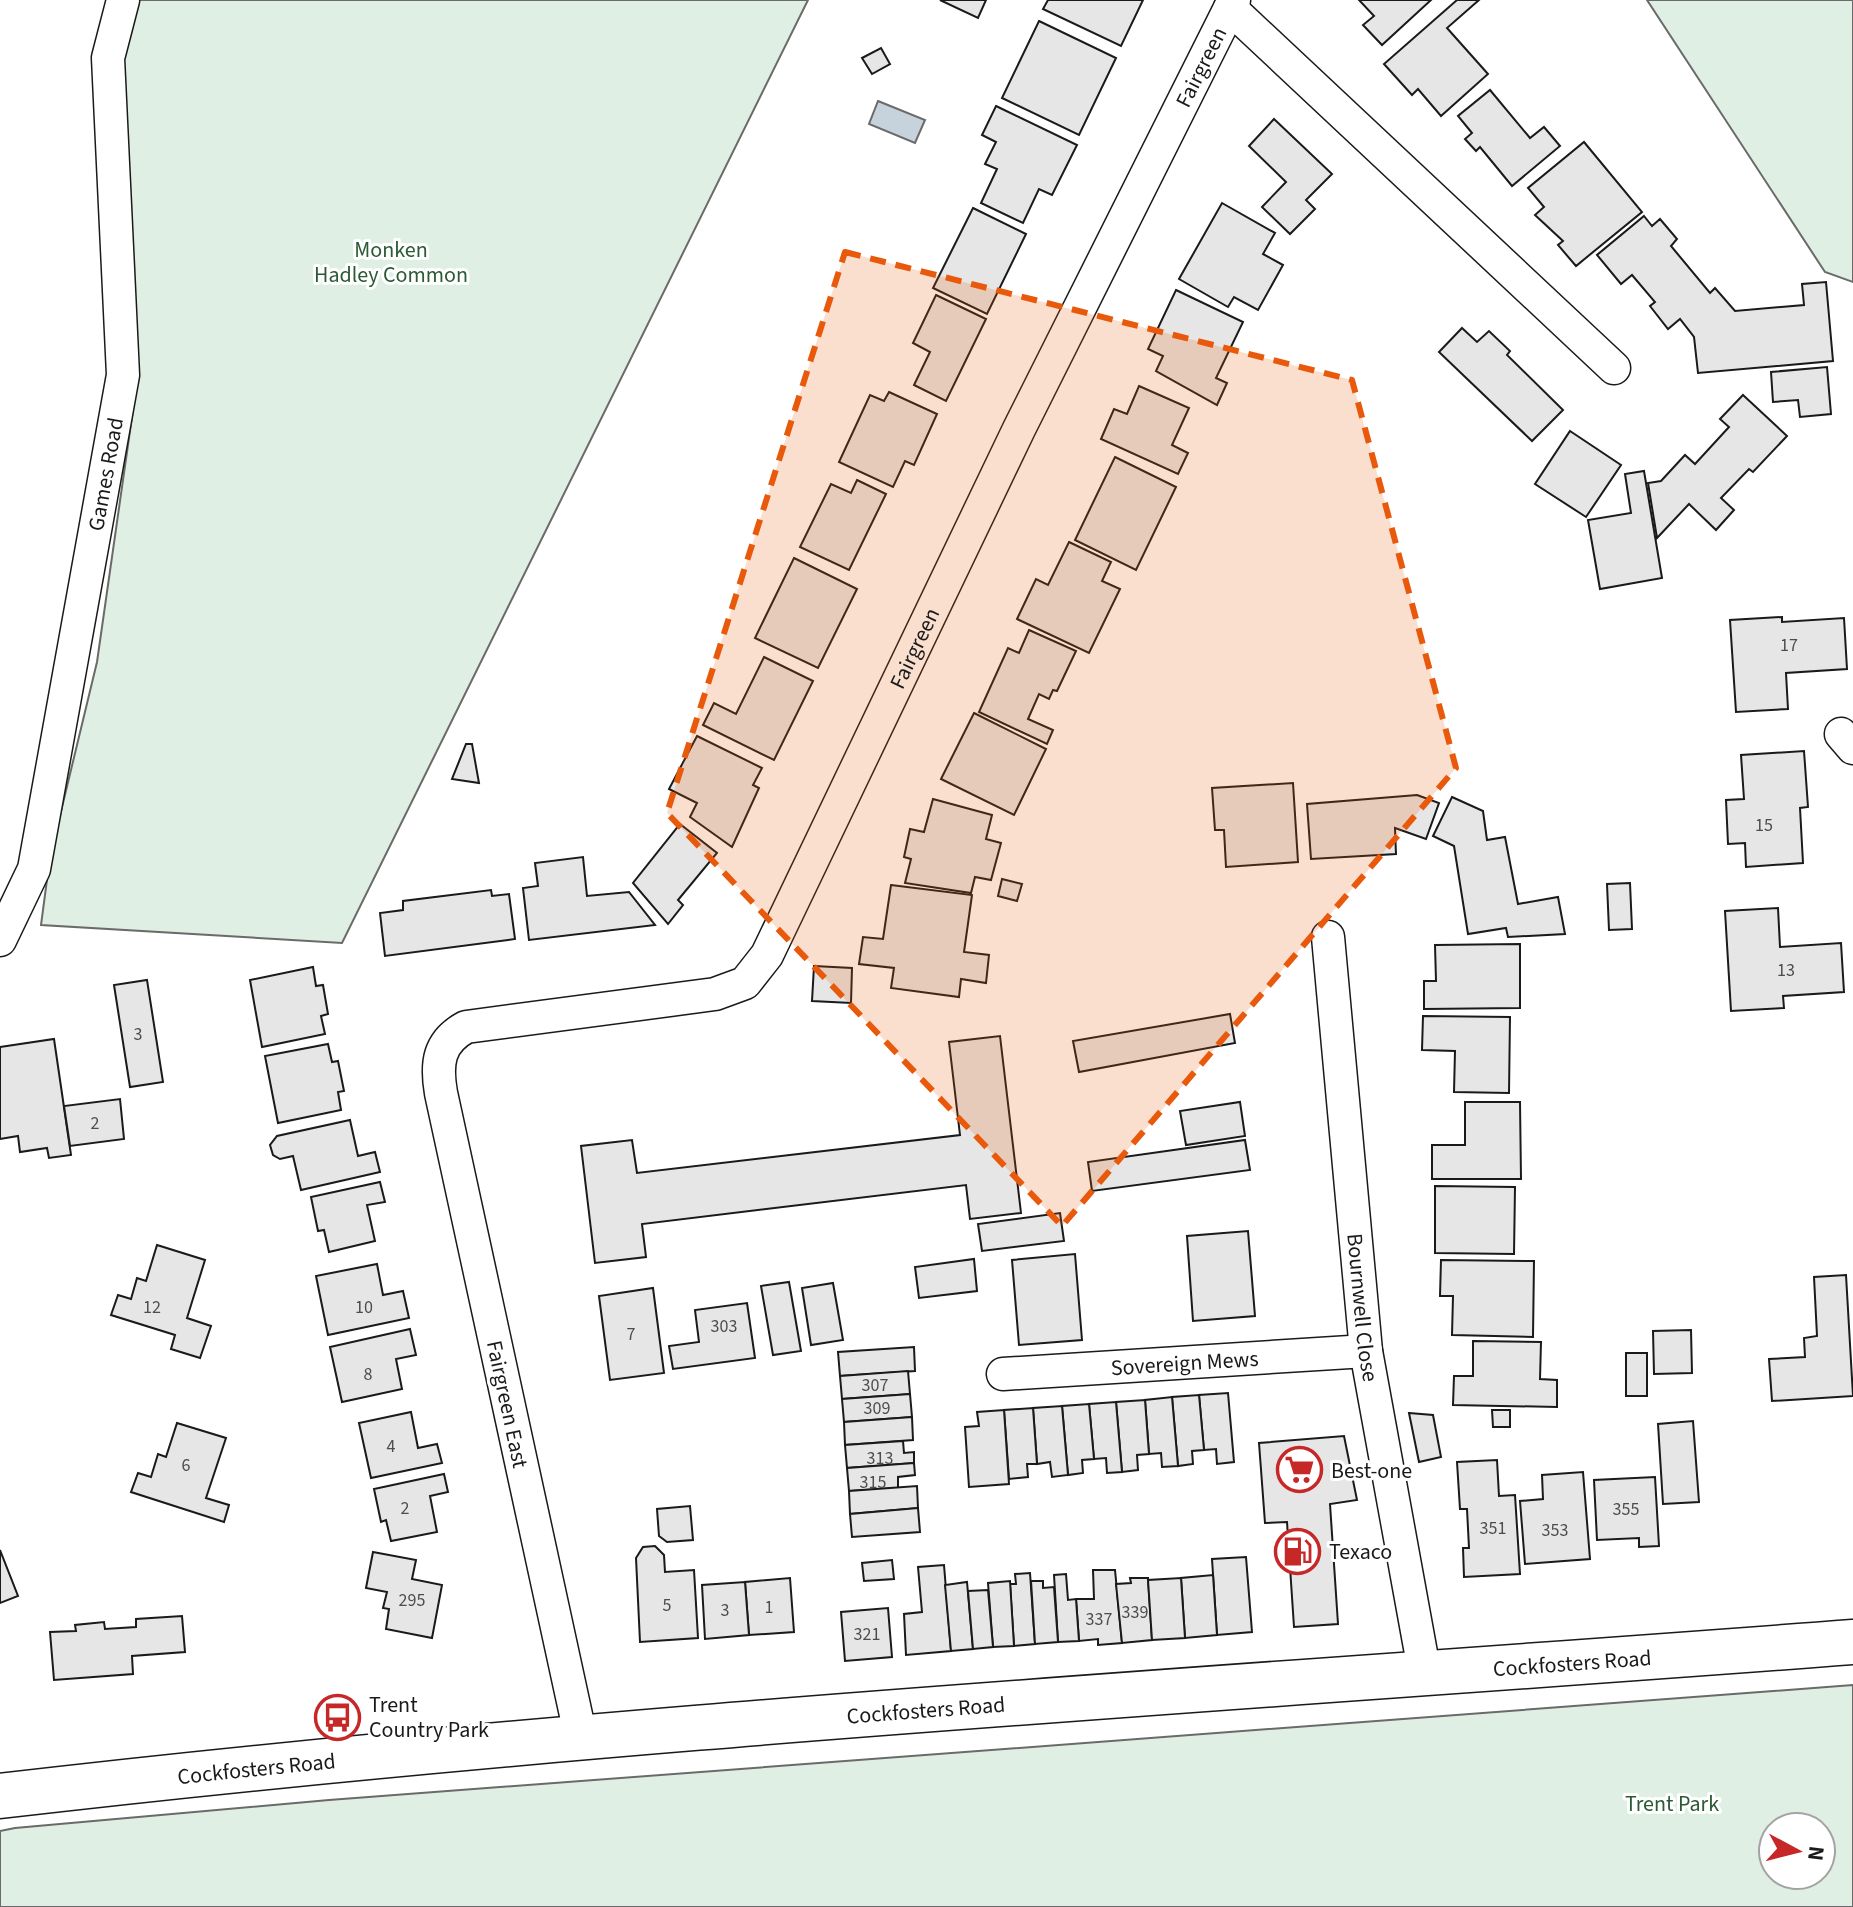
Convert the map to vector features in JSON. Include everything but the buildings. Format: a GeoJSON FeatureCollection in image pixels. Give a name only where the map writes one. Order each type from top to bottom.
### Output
{"type":"FeatureCollection","features":[{"type":"Feature","properties":{"kind":"main road","name":"Cockfosters Road"},"geometry":{"type":"LineString","coordinates":[[0,1796],[268,1765],[581,1738],[1853,1642]]}},
{"type":"Feature","properties":{"kind":"street","name":"Games Road"},"geometry":{"type":"LineString","coordinates":[[0,940],[34,869],[123,375],[108,58],[123,0]]}},
{"type":"Feature","properties":{"kind":"street","name":"Fairgreen"},"geometry":{"type":"LineString","coordinates":[[437,1070],[442,1048],[451,1035],[466,1027],[715,994],[745,983],[767,955],[1019,429],[1232,4],[1614,368]]}},
{"type":"Feature","properties":{"kind":"street","name":"Bournwell Close"},"geometry":{"type":"LineString","coordinates":[[1328,937],[1366,1351],[1425,1675]]}},
{"type":"Feature","properties":{"kind":"street","name":"Fairgreen East"},"geometry":{"type":"LineString","coordinates":[[437,1070],[581,1738]]}},
{"type":"Feature","properties":{"kind":"street","name":"Sovereign Mews"},"geometry":{"type":"LineString","coordinates":[[1003,1374],[1366,1351]]}},
{"type":"Feature","properties":{"kind":"highlighted area"},"geometry":{"type":"Polygon","coordinates":[[[845,252],[1352,380],[1456,768],[1062,1226],[667,813],[845,252]]]}},
{"type":"Feature","properties":{"kind":"green space","name":"Monken Hadley Common"},"geometry":{"type":"Polygon","coordinates":[[[136,0],[808,0],[342,943],[41,925],[50,857],[97,662],[138,375],[123,48],[136,0]]]}},
{"type":"Feature","properties":{"kind":"green space"},"geometry":{"type":"Polygon","coordinates":[[[1647,0],[1853,0],[1853,282],[1825,272],[1647,0]]]}},
{"type":"Feature","properties":{"kind":"green space","name":"Trent Park"},"geometry":{"type":"Polygon","coordinates":[[[1853,1685],[1853,1907],[0,1907],[0,1831],[329,1800],[1853,1685]]]}},
{"type":"Feature","properties":{"kind":"shaded area"},"geometry":{"type":"Polygon","coordinates":[[[878,101],[925,120],[915,143],[869,124],[878,101]]]}},
{"type":"Feature","properties":{"kind":"place","name":"Best-one"},"geometry":{"type":"Point","coordinates":[1300,1470]}},
{"type":"Feature","properties":{"kind":"place","name":"Texaco"},"geometry":{"type":"Point","coordinates":[1298,1551]}},
{"type":"Feature","properties":{"kind":"place","name":"Trent Country Park"},"geometry":{"type":"Point","coordinates":[338,1717]}}]}
